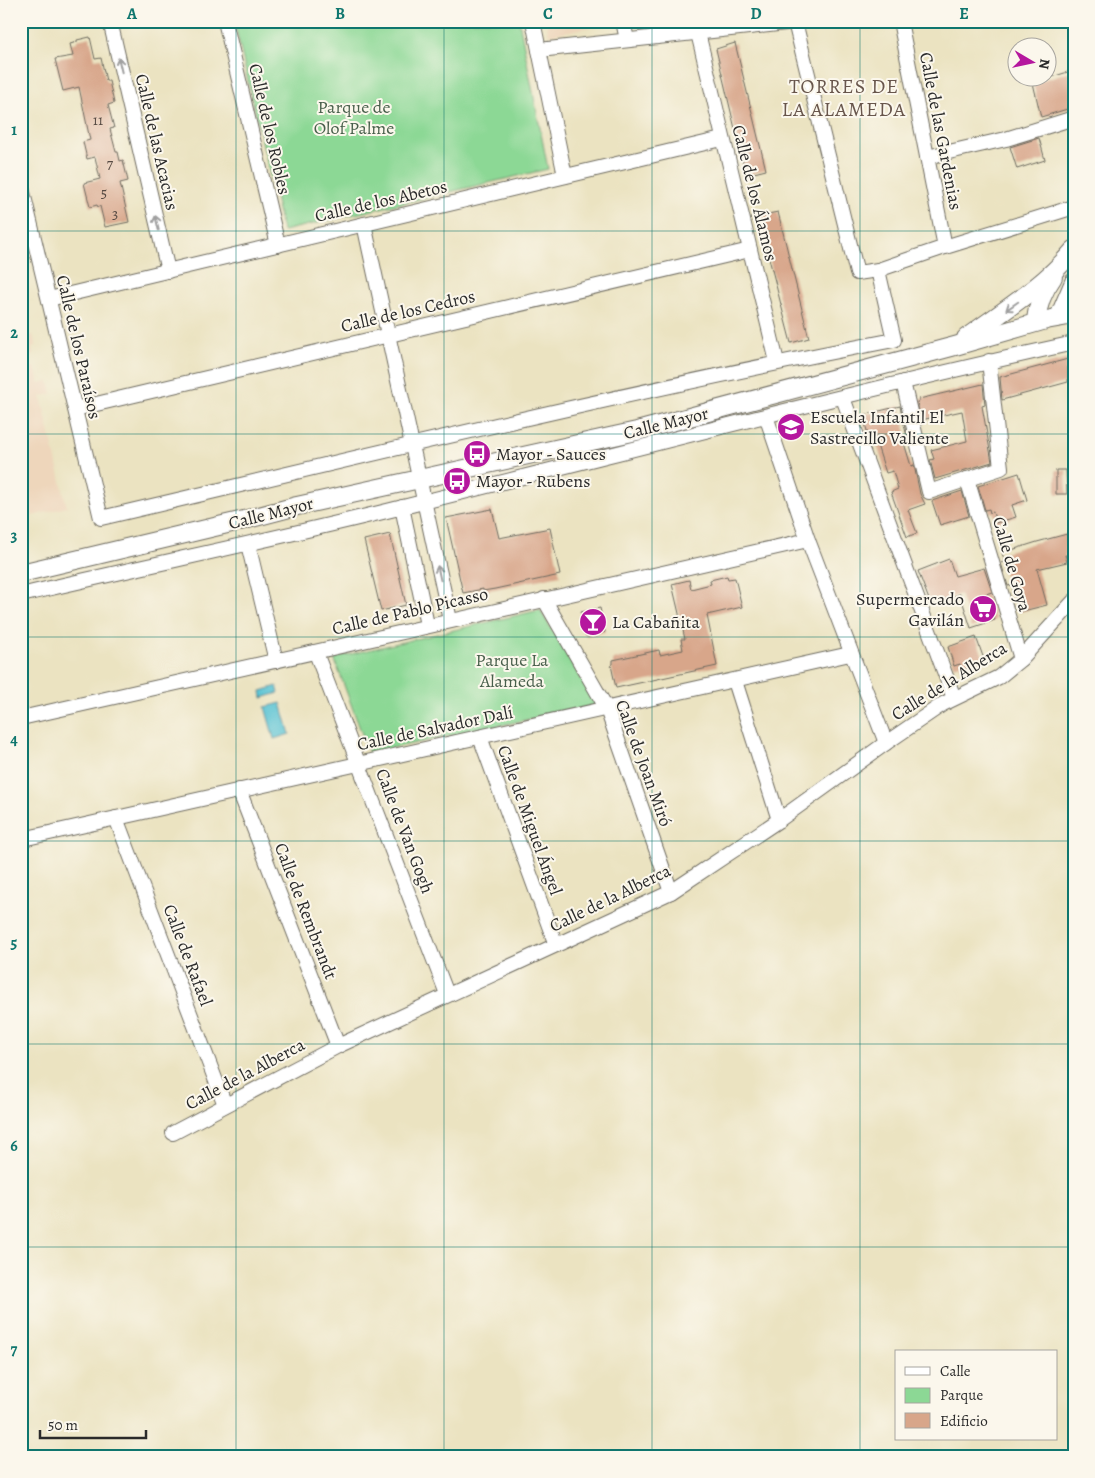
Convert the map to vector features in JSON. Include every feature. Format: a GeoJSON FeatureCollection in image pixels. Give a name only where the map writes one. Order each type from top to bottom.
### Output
{"type":"FeatureCollection","features":[{"type":"Feature","properties":{"kind":"street","name":"Calle de las Acacias"},"geometry":{"type":"LineString","coordinates":[[110,21],[168,271]]}},
{"type":"Feature","properties":{"kind":"street","name":"Calle de los Robles"},"geometry":{"type":"LineString","coordinates":[[225,21],[278,245]]}},
{"type":"Feature","properties":{"kind":"street"},"geometry":{"type":"LineString","coordinates":[[533,21],[565,176]]}},
{"type":"Feature","properties":{"kind":"street"},"geometry":{"type":"LineString","coordinates":[[623,21],[627,40]]}},
{"type":"Feature","properties":{"kind":"street","name":"Calle de las Gardenias"},"geometry":{"type":"LineString","coordinates":[[900,21],[945,247]]}},
{"type":"Feature","properties":{"kind":"street"},"geometry":{"type":"LineString","coordinates":[[539,50],[698,33],[740,25],[800,22],[857,274],[878,270],[1074,207]]}},
{"type":"Feature","properties":{"kind":"street","name":"Calle de los Álamos"},"geometry":{"type":"LineString","coordinates":[[698,33],[777,362]]}},
{"type":"Feature","properties":{"kind":"street"},"geometry":{"type":"LineString","coordinates":[[927,157],[1006,139],[1074,118]]}},
{"type":"Feature","properties":{"kind":"street","name":"Calle de los Abetos"},"geometry":{"type":"LineString","coordinates":[[49,299],[722,139]]}},
{"type":"Feature","properties":{"kind":"street","name":"Calle de los Paraísos"},"geometry":{"type":"LineString","coordinates":[[21,184],[101,518]]}},
{"type":"Feature","properties":{"kind":"street"},"geometry":{"type":"LineString","coordinates":[[364,224],[450,620]]}},
{"type":"Feature","properties":{"kind":"street","name":"Calle de los Cedros"},"geometry":{"type":"LineString","coordinates":[[75,409],[750,250]]}},
{"type":"Feature","properties":{"kind":"street"},"geometry":{"type":"LineString","coordinates":[[1036,322],[1037,309],[1047,285],[1074,250]]}},
{"type":"Feature","properties":{"kind":"street"},"geometry":{"type":"LineString","coordinates":[[955,346],[1019,301],[1062,265]]}},
{"type":"Feature","properties":{"kind":"street","name":"Calle Mayor"},"geometry":{"type":"LineString","coordinates":[[101,518],[777,362],[894,340],[878,270]]}},
{"type":"Feature","properties":{"kind":"street"},"geometry":{"type":"LineString","coordinates":[[1066,316],[1074,282]]}},
{"type":"Feature","properties":{"kind":"street","name":"Calle Mayor"},"geometry":{"type":"LineString","coordinates":[[21,573],[419,478],[637,431],[955,346],[1036,322],[1066,316]]}},
{"type":"Feature","properties":{"kind":"street","name":"Calle Mayor"},"geometry":{"type":"LineString","coordinates":[[21,595],[402,508],[903,382],[1074,343]]}},
{"type":"Feature","properties":{"kind":"street"},"geometry":{"type":"LineString","coordinates":[[903,382],[929,492],[1001,468],[989,361]]}},
{"type":"Feature","properties":{"kind":"street"},"geometry":{"type":"LineString","coordinates":[[843,398],[954,698]]}},
{"type":"Feature","properties":{"kind":"street"},"geometry":{"type":"LineString","coordinates":[[766,416],[808,540],[850,654],[886,743]]}},
{"type":"Feature","properties":{"kind":"street","name":"Calle de Goya"},"geometry":{"type":"LineString","coordinates":[[967,479],[1021,659]]}},
{"type":"Feature","properties":{"kind":"street"},"geometry":{"type":"LineString","coordinates":[[402,508],[427,625]]}},
{"type":"Feature","properties":{"kind":"street","name":"Calle de Pablo Picasso"},"geometry":{"type":"LineString","coordinates":[[21,718],[316,653],[427,625],[808,540]]}},
{"type":"Feature","properties":{"kind":"street"},"geometry":{"type":"LineString","coordinates":[[248,544],[276,661]]}},
{"type":"Feature","properties":{"kind":"street","name":"Calle de Joan Miró"},"geometry":{"type":"LineString","coordinates":[[544,599],[607,709],[670,892]]}},
{"type":"Feature","properties":{"kind":"street","name":"Calle de la Alberca"},"geometry":{"type":"LineString","coordinates":[[173,1133],[338,1046],[670,892],[780,820],[886,743],[954,698],[999,677],[1021,659],[1074,601]]}},
{"type":"Feature","properties":{"kind":"street","name":"Calle de Van Gogh"},"geometry":{"type":"LineString","coordinates":[[316,653],[448,994]]}},
{"type":"Feature","properties":{"kind":"street","name":"Calle de Salvador Dalí"},"geometry":{"type":"LineString","coordinates":[[27,838],[850,654]]}},
{"type":"Feature","properties":{"kind":"street"},"geometry":{"type":"LineString","coordinates":[[735,681],[780,820]]}},
{"type":"Feature","properties":{"kind":"street","name":"Calle de Miguel Ángel"},"geometry":{"type":"LineString","coordinates":[[480,737],[556,945]]}},
{"type":"Feature","properties":{"kind":"street","name":"Calle de Rembrandt"},"geometry":{"type":"LineString","coordinates":[[239,790],[338,1046]]}},
{"type":"Feature","properties":{"kind":"street","name":"Calle de Rafael"},"geometry":{"type":"LineString","coordinates":[[116,818],[225,1106]]}},
{"type":"Feature","properties":{"kind":"shaded area"},"geometry":{"type":"Polygon","coordinates":[[[546,21],[605,21],[606,24],[549,35],[546,21]]]}},
{"type":"Feature","properties":{"kind":"shaded area"},"geometry":{"type":"Polygon","coordinates":[[[26,327],[28,336],[33,335],[36,346],[32,347],[33,355],[21,358],[21,328],[26,327]]]}},
{"type":"Feature","properties":{"kind":"shaded area"},"geometry":{"type":"Polygon","coordinates":[[[35,367],[39,383],[49,381],[52,394],[41,396],[67,507],[32,516],[28,500],[21,501],[21,494],[26,492],[21,469],[21,370],[35,367]]]}},
{"type":"Feature","properties":{"kind":"green space","name":"Parque de Olof Palme"},"geometry":{"type":"Polygon","coordinates":[[[234,21],[519,21],[548,169],[283,231],[234,21]]]}},
{"type":"Feature","properties":{"kind":"green space","name":"Parque La Alameda"},"geometry":{"type":"Polygon","coordinates":[[[540,610],[597,705],[369,753],[334,658],[540,610]]]}},
{"type":"Feature","properties":{"kind":"water"},"geometry":{"type":"Polygon","coordinates":[[[277,686],[279,693],[262,698],[261,691],[277,686]]]}},
{"type":"Feature","properties":{"kind":"water"},"geometry":{"type":"Polygon","coordinates":[[[281,703],[290,734],[274,739],[265,707],[281,703]]]}},
{"type":"Feature","properties":{"kind":"building"},"geometry":{"type":"Polygon","coordinates":[[[90,37],[95,59],[101,58],[106,81],[109,81],[114,103],[108,105],[114,128],[110,129],[116,152],[118,152],[120,161],[123,160],[128,181],[120,183],[129,222],[105,227],[100,206],[90,207],[84,183],[100,179],[95,157],[87,159],[83,142],[90,140],[79,87],[63,91],[55,59],[73,56],[70,44],[90,37]]]}},
{"type":"Feature","properties":{"kind":"building"},"geometry":{"type":"Polygon","coordinates":[[[735,43],[766,170],[746,175],[716,49],[735,43]]]}},
{"type":"Feature","properties":{"kind":"building"},"geometry":{"type":"Polygon","coordinates":[[[1074,70],[1074,107],[1041,117],[1034,88],[1058,88],[1058,75],[1074,70]]]}},
{"type":"Feature","properties":{"kind":"building"},"geometry":{"type":"Polygon","coordinates":[[[1039,138],[1045,160],[1017,169],[1010,147],[1039,138]]]}},
{"type":"Feature","properties":{"kind":"building"},"geometry":{"type":"Polygon","coordinates":[[[778,212],[809,338],[791,343],[758,216],[778,212]]]}},
{"type":"Feature","properties":{"kind":"building"},"geometry":{"type":"Polygon","coordinates":[[[1068,359],[1068,382],[1002,400],[1000,377],[1068,359]]]}},
{"type":"Feature","properties":{"kind":"building"},"geometry":{"type":"Polygon","coordinates":[[[983,384],[985,405],[982,406],[992,462],[935,479],[930,460],[934,459],[931,450],[967,441],[962,411],[921,420],[917,402],[919,399],[983,384]]]}},
{"type":"Feature","properties":{"kind":"building"},"geometry":{"type":"Polygon","coordinates":[[[900,406],[908,442],[904,443],[911,466],[914,465],[920,494],[925,504],[908,510],[917,533],[907,537],[891,492],[898,489],[893,471],[886,473],[873,433],[868,435],[863,415],[900,406]]]}},
{"type":"Feature","properties":{"kind":"building"},"geometry":{"type":"Polygon","coordinates":[[[1056,470],[1066,470],[1067,494],[1056,494],[1056,470]]]}},
{"type":"Feature","properties":{"kind":"building"},"geometry":{"type":"Polygon","coordinates":[[[1019,473],[1027,500],[1012,505],[1016,517],[996,523],[993,512],[990,513],[989,509],[985,510],[978,486],[1019,473]]]}},
{"type":"Feature","properties":{"kind":"building"},"geometry":{"type":"Polygon","coordinates":[[[962,491],[969,516],[940,525],[932,501],[962,491]]]}},
{"type":"Feature","properties":{"kind":"building"},"geometry":{"type":"Polygon","coordinates":[[[492,509],[499,538],[550,528],[560,575],[495,589],[463,593],[446,518],[492,509]]]}},
{"type":"Feature","properties":{"kind":"building"},"geometry":{"type":"Polygon","coordinates":[[[390,534],[406,605],[381,611],[364,540],[390,534]]]}},
{"type":"Feature","properties":{"kind":"building"},"geometry":{"type":"Polygon","coordinates":[[[1067,534],[1068,555],[1065,555],[1067,562],[1037,569],[1047,605],[1019,612],[1012,585],[1008,586],[1001,563],[1005,562],[1002,553],[1067,534]]]}},
{"type":"Feature","properties":{"kind":"building"},"geometry":{"type":"Polygon","coordinates":[[[949,559],[955,576],[984,568],[992,592],[986,594],[995,620],[971,628],[960,594],[931,605],[918,571],[949,559]]]}},
{"type":"Feature","properties":{"kind":"building"},"geometry":{"type":"Polygon","coordinates":[[[727,576],[728,579],[735,578],[742,607],[707,615],[717,666],[616,688],[611,665],[613,660],[659,650],[660,655],[683,650],[681,639],[685,639],[672,584],[689,580],[691,589],[711,584],[710,580],[727,576]]]}},
{"type":"Feature","properties":{"kind":"building","name":"La Cabañita"},"geometry":{"type":"Polygon","coordinates":[[[600,608],[605,632],[586,636],[581,612],[600,608]]]}},
{"type":"Feature","properties":{"kind":"building"},"geometry":{"type":"Polygon","coordinates":[[[976,637],[985,662],[962,670],[960,664],[954,666],[948,647],[976,637]]]}},
{"type":"Feature","properties":{"kind":"place","name":"Escuela Infantil El Sastrecillo Valiente"},"geometry":{"type":"Point","coordinates":[791,427]}},
{"type":"Feature","properties":{"kind":"place","name":"Mayor - Sauces"},"geometry":{"type":"Point","coordinates":[477,454]}},
{"type":"Feature","properties":{"kind":"place","name":"Mayor - Rubens"},"geometry":{"type":"Point","coordinates":[457,481]}},
{"type":"Feature","properties":{"kind":"place","name":"Supermercado Gavilán"},"geometry":{"type":"Point","coordinates":[983,609]}},
{"type":"Feature","properties":{"kind":"place","name":"La Cabañita"},"geometry":{"type":"Point","coordinates":[593,622]}},
{"type":"Feature","properties":{"kind":"district","name":"TORRES DE LA ALAMEDA"},"geometry":{"type":"Point","coordinates":[844,98]}}]}
